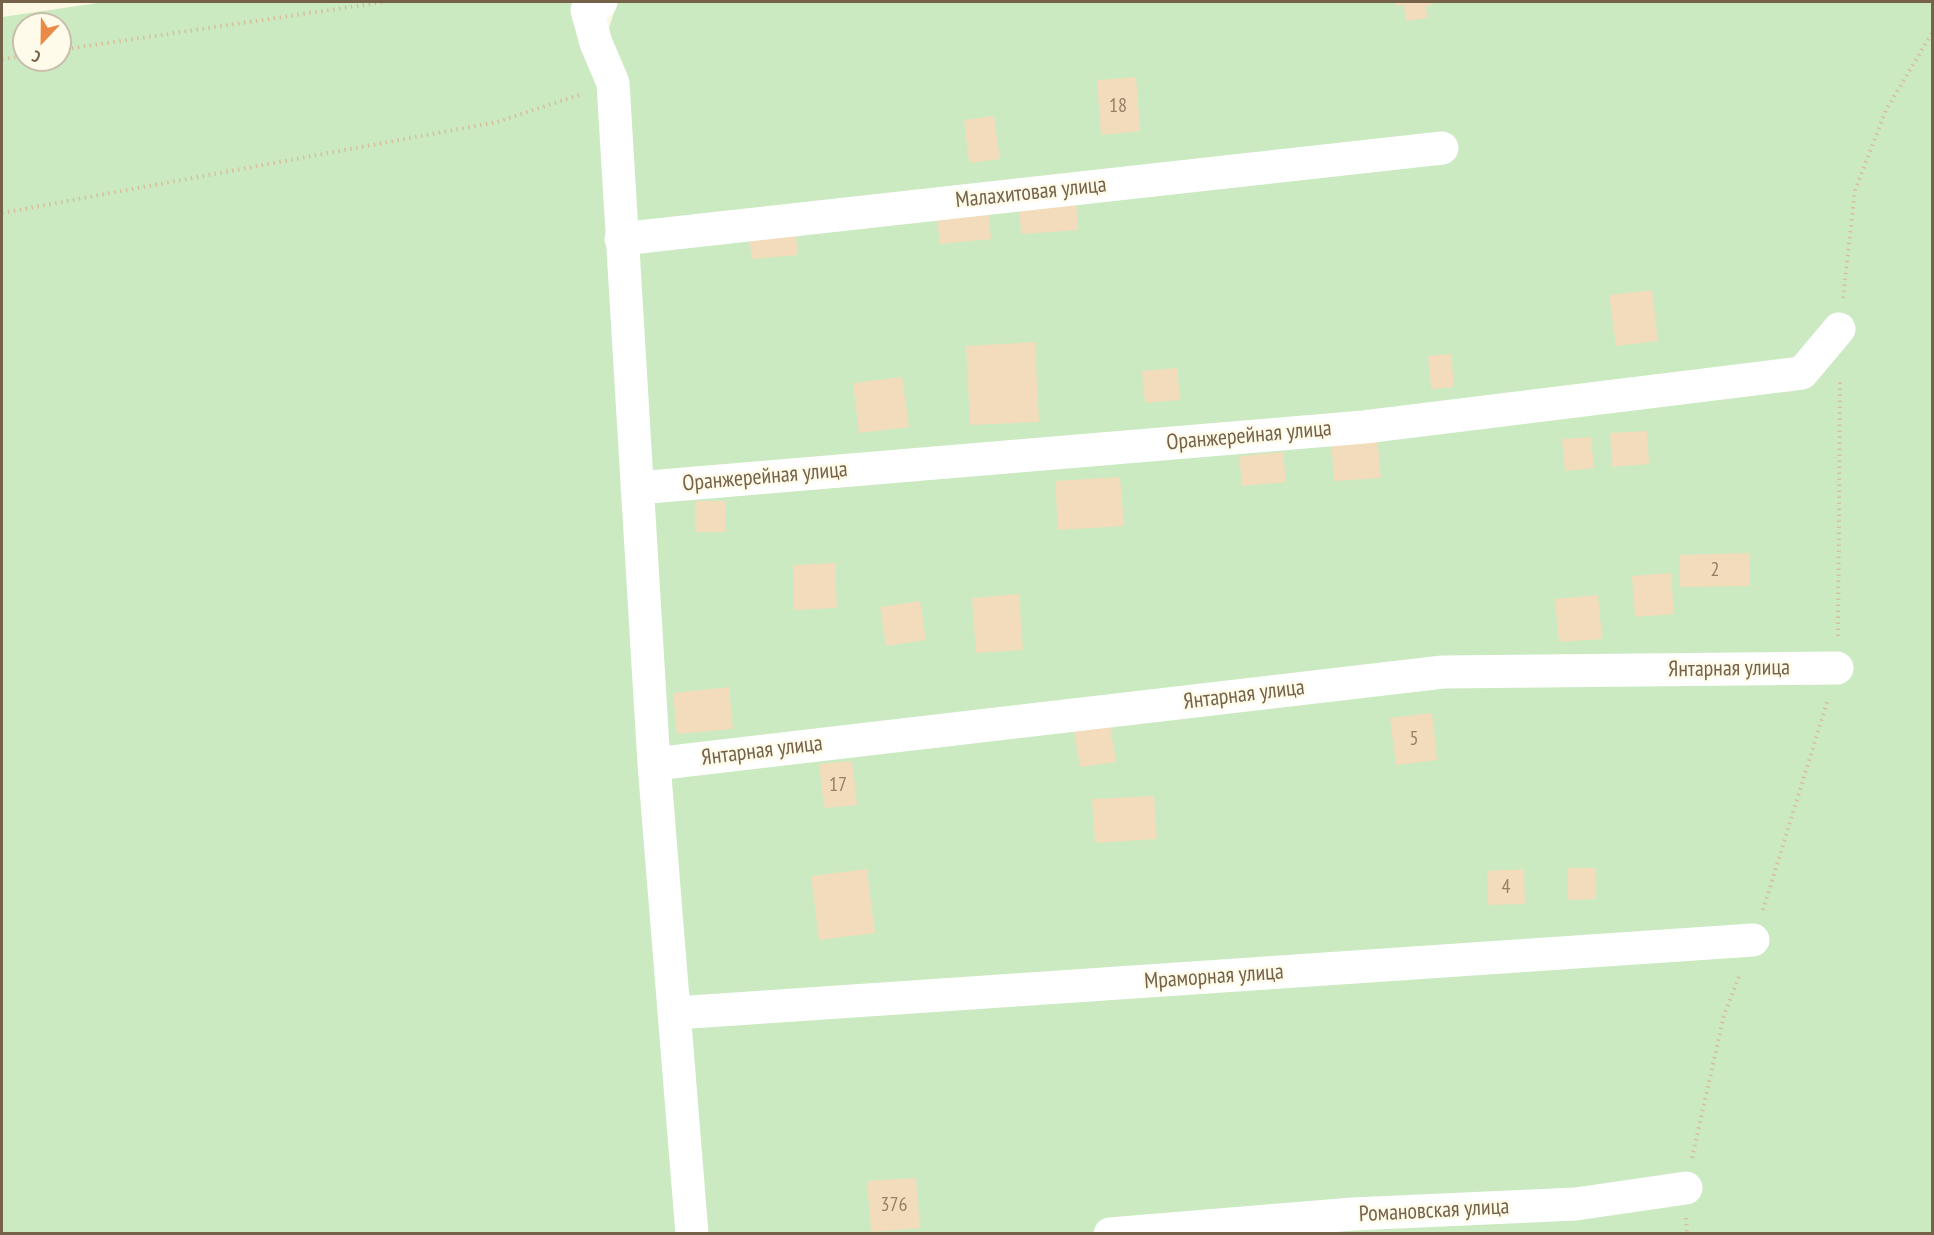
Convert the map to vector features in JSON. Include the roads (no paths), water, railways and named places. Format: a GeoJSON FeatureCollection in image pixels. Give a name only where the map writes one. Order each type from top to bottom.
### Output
{"type":"FeatureCollection","features":[{"type":"Feature","properties":{"kind":"street"},"geometry":{"type":"LineString","coordinates":[[594,6],[596,43],[613,83],[654,764],[676,1013],[692,1233]]}},
{"type":"Feature","properties":{"kind":"street","name":"Малахитовая улица"},"geometry":{"type":"LineString","coordinates":[[621,239],[1442,148]]}},
{"type":"Feature","properties":{"kind":"street","name":"Оранжерейная улица"},"geometry":{"type":"LineString","coordinates":[[636,488],[1364,427],[1802,373],[1839,328]]}},
{"type":"Feature","properties":{"kind":"street","name":"Янтарная улица"},"geometry":{"type":"LineString","coordinates":[[654,764],[1443,672],[1837,668]]}},
{"type":"Feature","properties":{"kind":"street","name":"Мраморная улица"},"geometry":{"type":"LineString","coordinates":[[676,1013],[1753,940]]}},
{"type":"Feature","properties":{"kind":"street","name":"Романовская улица"},"geometry":{"type":"LineString","coordinates":[[1110,1233],[1353,1214],[1576,1204],[1686,1188]]}}]}
